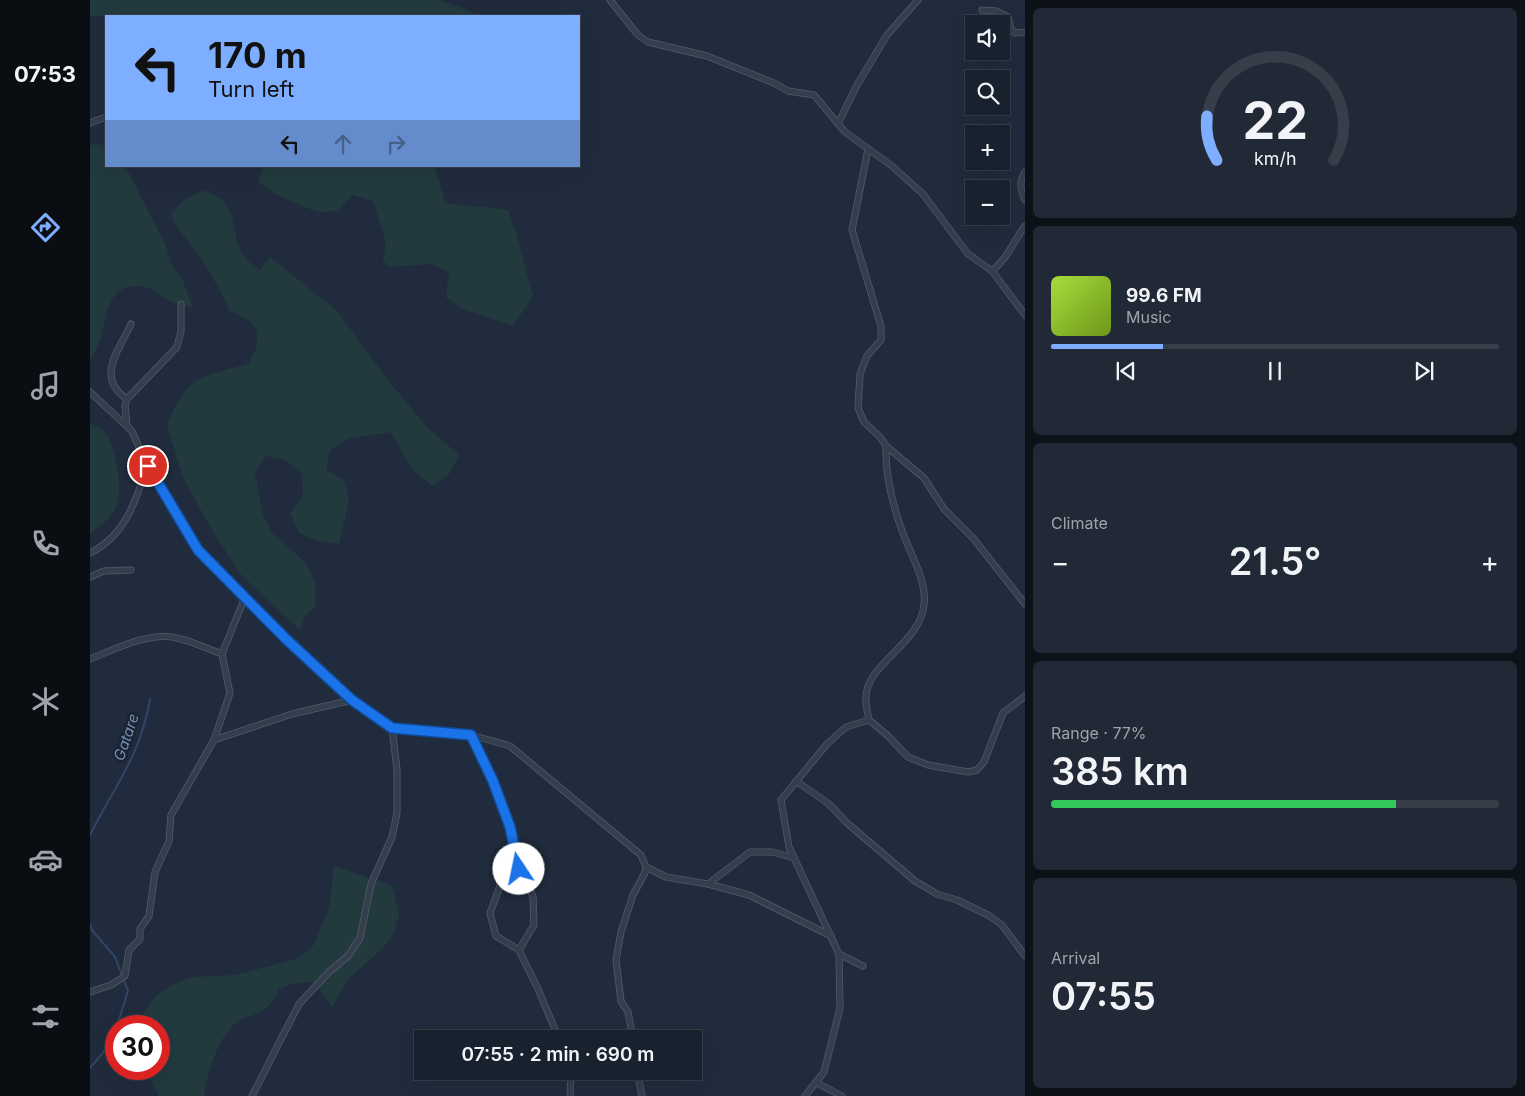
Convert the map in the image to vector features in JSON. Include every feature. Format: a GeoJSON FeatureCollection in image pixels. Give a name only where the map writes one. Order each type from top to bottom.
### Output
{"type":"FeatureCollection","features":[{"type":"Feature","properties":{"kind":"street"},"geometry":{"type":"LineString","coordinates":[[610,0],[638,35],[648,42],[707,56],[774,83],[788,91],[814,95],[838,124],[892,166],[923,194],[968,254],[992,271],[1025,315]]}},
{"type":"Feature","properties":{"kind":"street"},"geometry":{"type":"LineString","coordinates":[[838,124],[856,87],[887,35],[918,0]]}},
{"type":"Feature","properties":{"kind":"street"},"geometry":{"type":"LineString","coordinates":[[982,10],[996,11],[1008,17],[1011,28],[1015,33],[1025,32]]}},
{"type":"Feature","properties":{"kind":"street"},"geometry":{"type":"LineString","coordinates":[[90,123],[105,117]]}},
{"type":"Feature","properties":{"kind":"street"},"geometry":{"type":"LineString","coordinates":[[868,149],[865,174],[852,230],[881,326],[881,340],[867,356],[862,366],[858,385],[858,408],[864,422],[880,437],[886,446],[924,478],[944,509],[973,538],[1025,604]]}},
{"type":"Feature","properties":{"kind":"street"},"geometry":{"type":"LineString","coordinates":[[1025,172],[1020,182],[1025,200]]}},
{"type":"Feature","properties":{"kind":"street"},"geometry":{"type":"LineString","coordinates":[[992,271],[1006,260],[1013,241],[1025,226]]}},
{"type":"Feature","properties":{"kind":"street"},"geometry":{"type":"LineString","coordinates":[[127,426],[125,405],[127,399],[177,347],[181,331],[181,304]]}},
{"type":"Feature","properties":{"kind":"street"},"geometry":{"type":"LineString","coordinates":[[127,399],[117,392],[111,382],[110,374],[112,364],[131,324]]}},
{"type":"Feature","properties":{"kind":"street"},"geometry":{"type":"LineString","coordinates":[[90,392],[127,426],[141,447],[148,466],[193,544],[352,700],[392,728],[471,735],[510,746],[641,855],[646,867],[666,877],[708,884],[749,895],[831,936]]}},
{"type":"Feature","properties":{"kind":"street"},"geometry":{"type":"LineString","coordinates":[[886,446],[886,462],[892,501],[918,568],[924,605],[920,620],[904,646],[884,662],[870,683],[866,696],[869,720],[887,735],[908,757],[928,766],[968,772],[977,770],[984,762],[1003,713],[1025,696]]}},
{"type":"Feature","properties":{"kind":"street"},"geometry":{"type":"LineString","coordinates":[[90,553],[108,543],[120,529],[136,501],[148,466]]}},
{"type":"Feature","properties":{"kind":"street"},"geometry":{"type":"LineString","coordinates":[[90,577],[104,571],[131,570]]}},
{"type":"Feature","properties":{"kind":"street"},"geometry":{"type":"LineString","coordinates":[[90,992],[111,985],[125,976],[129,950],[140,939],[140,929],[149,916],[155,872],[169,840],[172,812],[214,740],[230,693],[222,654],[245,597]]}},
{"type":"Feature","properties":{"kind":"street"},"geometry":{"type":"LineString","coordinates":[[90,659],[142,640],[167,637],[176,637],[222,654]]}},
{"type":"Feature","properties":{"kind":"street"},"geometry":{"type":"LineString","coordinates":[[214,740],[292,714],[352,700]]}},
{"type":"Feature","properties":{"kind":"street"},"geometry":{"type":"LineString","coordinates":[[805,1096],[824,1072],[840,1008],[839,954],[794,858],[785,829],[781,800],[827,744],[846,727],[869,720]]}},
{"type":"Feature","properties":{"kind":"street"},"geometry":{"type":"LineString","coordinates":[[252,1096],[299,1004],[329,972],[348,956],[360,938],[371,884],[392,836],[397,813],[397,769],[392,728]]}},
{"type":"Feature","properties":{"kind":"street"},"geometry":{"type":"LineString","coordinates":[[471,735],[493,781],[510,827],[521,874],[533,896],[535,910],[534,925],[519,950]]}},
{"type":"Feature","properties":{"kind":"street"},"geometry":{"type":"LineString","coordinates":[[796,781],[829,804],[847,823],[915,881],[937,894],[957,900],[988,915],[1002,925],[1025,956]]}},
{"type":"Feature","properties":{"kind":"street"},"geometry":{"type":"LineString","coordinates":[[708,884],[750,852],[774,852],[794,858]]}},
{"type":"Feature","properties":{"kind":"street"},"geometry":{"type":"LineString","coordinates":[[631,1030],[628,1012],[621,1002],[616,960],[620,932],[646,867]]}},
{"type":"Feature","properties":{"kind":"street"},"geometry":{"type":"LineString","coordinates":[[521,874],[500,886],[490,913],[496,936],[519,950],[555,1030]]}},
{"type":"Feature","properties":{"kind":"street"},"geometry":{"type":"LineString","coordinates":[[839,954],[863,966]]}},
{"type":"Feature","properties":{"kind":"street"},"geometry":{"type":"LineString","coordinates":[[570,1096],[571,1080]]}},
{"type":"Feature","properties":{"kind":"street"},"geometry":{"type":"LineString","coordinates":[[639,1080],[642,1096]]}},
{"type":"Feature","properties":{"kind":"street"},"geometry":{"type":"LineString","coordinates":[[817,1082],[842,1096]]}},
{"type":"Feature","properties":{"kind":"green space"},"geometry":{"type":"Polygon","coordinates":[[[90,0],[439,0],[478,15],[105,15],[90,16],[90,0]]]}},
{"type":"Feature","properties":{"kind":"green space"},"geometry":{"type":"Polygon","coordinates":[[[90,145],[105,146],[105,167],[126,167],[166,246],[171,264],[183,281],[193,308],[170,301],[149,288],[139,286],[126,287],[117,293],[111,302],[96,350],[90,359],[90,145]]]}},
{"type":"Feature","properties":{"kind":"green space"},"geometry":{"type":"Polygon","coordinates":[[[263,167],[435,167],[445,203],[508,210],[533,296],[513,326],[463,309],[446,297],[449,272],[430,264],[391,267],[383,261],[386,242],[373,201],[352,195],[338,211],[317,212],[277,195],[258,182],[263,167]]]}},
{"type":"Feature","properties":{"kind":"green space"},"geometry":{"type":"Polygon","coordinates":[[[206,190],[223,201],[229,209],[238,245],[249,262],[260,270],[270,257],[337,311],[388,380],[427,427],[459,455],[449,474],[432,486],[414,471],[390,432],[348,439],[330,450],[326,470],[344,480],[349,501],[339,544],[318,541],[299,533],[290,513],[303,496],[302,474],[286,460],[265,456],[255,473],[263,515],[273,534],[306,563],[315,581],[315,607],[305,616],[300,630],[242,576],[210,527],[183,477],[167,426],[181,396],[189,387],[206,376],[248,364],[256,346],[256,331],[253,325],[247,319],[229,311],[227,303],[206,266],[173,221],[171,214],[185,199],[206,190]]]}},
{"type":"Feature","properties":{"kind":"green space"},"geometry":{"type":"Polygon","coordinates":[[[90,423],[103,431],[110,441],[118,475],[119,495],[114,511],[108,519],[90,533],[90,423]]]}},
{"type":"Feature","properties":{"kind":"green space"},"geometry":{"type":"Polygon","coordinates":[[[334,866],[392,886],[399,914],[394,934],[381,950],[349,978],[332,1007],[313,982],[295,983],[279,989],[264,1010],[241,1019],[226,1033],[211,1065],[204,1096],[159,1096],[150,1080],[170,1080],[170,1015],[144,1015],[157,995],[174,984],[193,977],[235,975],[297,959],[313,946],[329,908],[334,866]]]}},
{"type":"Feature","properties":{"kind":"waterway","name":"Gatare"},"geometry":{"type":"LineString","coordinates":[[90,835],[134,753],[146,719],[150,699]]}},
{"type":"Feature","properties":{"kind":"waterway","name":"Gatare"},"geometry":{"type":"LineString","coordinates":[[90,924],[92,930],[115,957],[128,991],[120,1015]]}},
{"type":"Feature","properties":{"kind":"waterway","name":"Gatare"},"geometry":{"type":"LineString","coordinates":[[90,1068],[105,1050]]}},
{"type":"Feature","properties":{"kind":"route"},"geometry":{"type":"LineString","coordinates":[[148,466],[188,537],[198,550],[286,639],[352,700],[392,728],[471,735],[493,781],[510,827],[519,869]]}}]}
